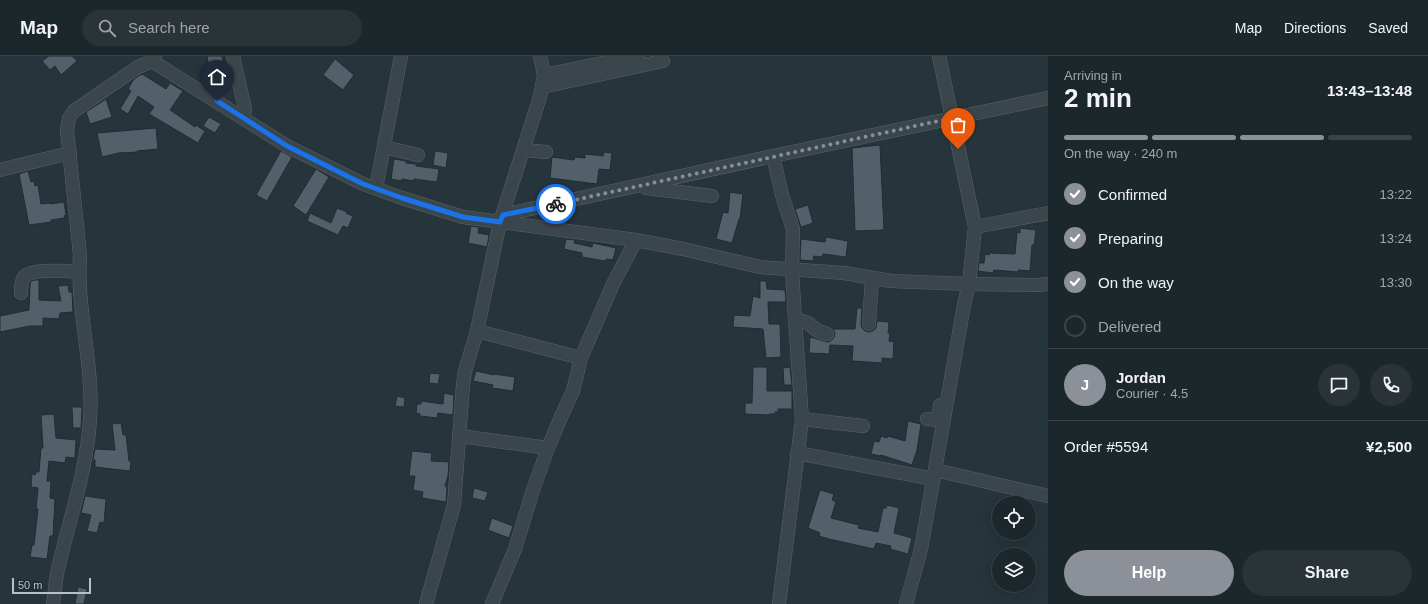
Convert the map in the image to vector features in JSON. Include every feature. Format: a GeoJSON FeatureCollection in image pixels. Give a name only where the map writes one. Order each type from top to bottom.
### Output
{"type":"FeatureCollection","features":[{"type":"Feature","properties":{"kind":"street"},"geometry":{"type":"LineString","coordinates":[[233,56],[245,109],[243,117]]}},
{"type":"Feature","properties":{"kind":"street"},"geometry":{"type":"LineString","coordinates":[[376,188],[401,56]]}},
{"type":"Feature","properties":{"kind":"street"},"geometry":{"type":"LineString","coordinates":[[426,604],[454,505],[465,371],[477,332],[502,219],[524,150],[543,81],[540,56]]}},
{"type":"Feature","properties":{"kind":"street"},"geometry":{"type":"LineString","coordinates":[[543,81],[638,56]]}},
{"type":"Feature","properties":{"kind":"street"},"geometry":{"type":"LineString","coordinates":[[927,418],[938,420],[966,284],[975,227],[939,56]]}},
{"type":"Feature","properties":{"kind":"street"},"geometry":{"type":"LineString","coordinates":[[53,604],[57,574],[74,511],[89,444],[90,390],[82,322],[79,272],[80,255],[67,130],[69,118],[74,111],[154,58],[287,146],[363,184],[463,217],[502,219],[636,240],[683,249],[760,267],[844,273],[891,281],[966,284],[1048,284]]}},
{"type":"Feature","properties":{"kind":"street"},"geometry":{"type":"LineString","coordinates":[[543,81],[663,62]]}},
{"type":"Feature","properties":{"kind":"street"},"geometry":{"type":"LineString","coordinates":[[502,219],[633,187],[1048,98]]}},
{"type":"Feature","properties":{"kind":"street"},"geometry":{"type":"LineString","coordinates":[[384,147],[418,155]]}},
{"type":"Feature","properties":{"kind":"street"},"geometry":{"type":"LineString","coordinates":[[524,150],[546,152]]}},
{"type":"Feature","properties":{"kind":"street"},"geometry":{"type":"LineString","coordinates":[[0,170],[70,153]]}},
{"type":"Feature","properties":{"kind":"street"},"geometry":{"type":"LineString","coordinates":[[774,156],[782,195],[793,229],[792,270],[794,320],[802,419],[779,604]]}},
{"type":"Feature","properties":{"kind":"street"},"geometry":{"type":"LineString","coordinates":[[633,187],[712,196]]}},
{"type":"Feature","properties":{"kind":"street"},"geometry":{"type":"LineString","coordinates":[[975,227],[1048,213]]}},
{"type":"Feature","properties":{"kind":"street"},"geometry":{"type":"LineString","coordinates":[[492,604],[515,549],[532,490],[548,448],[573,391],[581,358],[613,284],[636,240]]}},
{"type":"Feature","properties":{"kind":"street"},"geometry":{"type":"LineString","coordinates":[[21,292],[23,278],[26,274],[48,271],[79,272]]}},
{"type":"Feature","properties":{"kind":"street"},"geometry":{"type":"LineString","coordinates":[[869,324],[872,278]]}},
{"type":"Feature","properties":{"kind":"street"},"geometry":{"type":"LineString","coordinates":[[906,604],[921,549],[964,305],[966,284]]}},
{"type":"Feature","properties":{"kind":"street"},"geometry":{"type":"LineString","coordinates":[[794,320],[808,322],[818,331],[827,334]]}},
{"type":"Feature","properties":{"kind":"street"},"geometry":{"type":"LineString","coordinates":[[477,332],[581,358]]}},
{"type":"Feature","properties":{"kind":"street"},"geometry":{"type":"LineString","coordinates":[[802,419],[863,426]]}},
{"type":"Feature","properties":{"kind":"street"},"geometry":{"type":"LineString","coordinates":[[460,436],[548,448]]}},
{"type":"Feature","properties":{"kind":"street"},"geometry":{"type":"LineString","coordinates":[[797,452],[1048,496]]}},
{"type":"Feature","properties":{"kind":"building"},"geometry":{"type":"Polygon","coordinates":[[[49,56],[72,56],[77,61],[61,75],[55,66],[50,70],[42,61],[49,56]]]}},
{"type":"Feature","properties":{"kind":"building"},"geometry":{"type":"Polygon","coordinates":[[[207,56],[222,56],[227,77],[224,78],[225,86],[214,88],[212,76],[210,76],[207,56]]]}},
{"type":"Feature","properties":{"kind":"building"},"geometry":{"type":"Polygon","coordinates":[[[335,59],[354,75],[343,90],[323,75],[335,59]]]}},
{"type":"Feature","properties":{"kind":"building"},"geometry":{"type":"Polygon","coordinates":[[[142,74],[166,89],[170,83],[183,91],[170,110],[195,127],[196,125],[205,131],[198,143],[149,114],[154,107],[138,96],[128,114],[120,109],[131,91],[128,89],[134,79],[142,74]]]}},
{"type":"Feature","properties":{"kind":"building"},"geometry":{"type":"Polygon","coordinates":[[[106,99],[112,117],[90,124],[86,112],[106,99]]]}},
{"type":"Feature","properties":{"kind":"building"},"geometry":{"type":"Polygon","coordinates":[[[209,117],[221,124],[215,133],[203,126],[209,117]]]}},
{"type":"Feature","properties":{"kind":"building"},"geometry":{"type":"Polygon","coordinates":[[[156,128],[158,149],[123,152],[102,157],[97,133],[156,128]]]}},
{"type":"Feature","properties":{"kind":"building"},"geometry":{"type":"Polygon","coordinates":[[[880,145],[884,230],[855,231],[852,148],[880,145]]]}},
{"type":"Feature","properties":{"kind":"building"},"geometry":{"type":"Polygon","coordinates":[[[281,151],[292,157],[267,201],[256,195],[281,151]]]}},
{"type":"Feature","properties":{"kind":"building"},"geometry":{"type":"Polygon","coordinates":[[[435,151],[448,153],[446,168],[433,165],[435,151]]]}},
{"type":"Feature","properties":{"kind":"building"},"geometry":{"type":"Polygon","coordinates":[[[604,152],[612,153],[610,170],[599,169],[597,184],[550,178],[552,157],[574,160],[575,157],[585,158],[585,154],[603,156],[604,152]]]}},
{"type":"Feature","properties":{"kind":"building"},"geometry":{"type":"Polygon","coordinates":[[[394,159],[406,161],[406,163],[416,164],[416,166],[439,169],[437,182],[414,179],[414,181],[402,179],[401,181],[391,179],[394,159]]]}},
{"type":"Feature","properties":{"kind":"building"},"geometry":{"type":"Polygon","coordinates":[[[316,169],[329,177],[306,215],[293,206],[316,169]]]}},
{"type":"Feature","properties":{"kind":"building"},"geometry":{"type":"Polygon","coordinates":[[[28,171],[31,182],[34,181],[35,186],[38,185],[41,204],[64,202],[65,218],[51,220],[51,222],[29,225],[19,174],[28,171]]]}},
{"type":"Feature","properties":{"kind":"building"},"geometry":{"type":"Polygon","coordinates":[[[730,192],[743,194],[740,219],[732,243],[716,239],[723,212],[728,213],[730,192]]]}},
{"type":"Feature","properties":{"kind":"building"},"geometry":{"type":"Polygon","coordinates":[[[808,205],[813,223],[801,227],[795,209],[808,205]]]}},
{"type":"Feature","properties":{"kind":"building"},"geometry":{"type":"Polygon","coordinates":[[[337,208],[353,216],[348,228],[343,226],[338,235],[307,221],[310,213],[331,223],[337,208]]]}},
{"type":"Feature","properties":{"kind":"building"},"geometry":{"type":"Polygon","coordinates":[[[562,210],[562,219],[548,218],[548,213],[562,210]]]}},
{"type":"Feature","properties":{"kind":"building"},"geometry":{"type":"Polygon","coordinates":[[[471,226],[479,227],[478,233],[489,235],[487,247],[468,243],[471,226]]]}},
{"type":"Feature","properties":{"kind":"building"},"geometry":{"type":"Polygon","coordinates":[[[1020,228],[1036,230],[1034,245],[1032,245],[1030,271],[1018,270],[1018,272],[994,270],[993,273],[978,271],[979,263],[984,263],[985,254],[1015,254],[1017,232],[1020,233],[1020,228]]]}},
{"type":"Feature","properties":{"kind":"building"},"geometry":{"type":"Polygon","coordinates":[[[826,237],[848,241],[846,257],[823,254],[822,257],[814,256],[813,261],[800,260],[801,239],[825,242],[826,237]]]}},
{"type":"Feature","properties":{"kind":"building"},"geometry":{"type":"Polygon","coordinates":[[[566,239],[575,240],[574,243],[592,247],[593,243],[616,248],[613,260],[606,259],[606,261],[582,257],[582,253],[564,249],[566,239]]]}},
{"type":"Feature","properties":{"kind":"building"},"geometry":{"type":"Polygon","coordinates":[[[39,280],[39,300],[61,301],[58,286],[68,285],[69,292],[72,292],[73,312],[60,313],[59,319],[43,318],[43,326],[30,326],[0,332],[0,316],[29,310],[30,284],[31,281],[39,280]]]}},
{"type":"Feature","properties":{"kind":"building"},"geometry":{"type":"Polygon","coordinates":[[[760,281],[766,281],[767,289],[785,290],[786,302],[768,302],[769,324],[780,324],[781,357],[766,358],[763,329],[733,327],[734,315],[750,316],[753,296],[760,298],[760,281]]]}},
{"type":"Feature","properties":{"kind":"building"},"geometry":{"type":"Polygon","coordinates":[[[857,308],[862,308],[861,324],[865,331],[873,331],[876,328],[877,321],[889,322],[889,341],[894,342],[893,359],[882,358],[882,363],[852,361],[853,346],[830,345],[829,354],[809,353],[810,337],[828,342],[834,337],[835,333],[833,329],[855,329],[857,308]]]}},
{"type":"Feature","properties":{"kind":"building"},"geometry":{"type":"Polygon","coordinates":[[[753,367],[767,367],[767,391],[792,391],[792,409],[778,409],[778,412],[775,412],[775,414],[769,415],[745,414],[745,403],[752,403],[753,367]]]}},
{"type":"Feature","properties":{"kind":"building"},"geometry":{"type":"Polygon","coordinates":[[[790,367],[792,385],[784,385],[783,368],[790,367]]]}},
{"type":"Feature","properties":{"kind":"building"},"geometry":{"type":"Polygon","coordinates":[[[476,371],[494,375],[515,377],[513,391],[492,388],[493,385],[473,381],[476,371]]]}},
{"type":"Feature","properties":{"kind":"building"},"geometry":{"type":"Polygon","coordinates":[[[430,373],[440,374],[438,384],[429,383],[430,373]]]}},
{"type":"Feature","properties":{"kind":"building"},"geometry":{"type":"Polygon","coordinates":[[[444,393],[454,395],[453,415],[438,413],[437,418],[420,416],[420,414],[416,413],[417,404],[421,404],[421,401],[443,404],[444,393]]]}},
{"type":"Feature","properties":{"kind":"building"},"geometry":{"type":"Polygon","coordinates":[[[397,396],[405,398],[404,407],[395,406],[397,396]]]}},
{"type":"Feature","properties":{"kind":"building"},"geometry":{"type":"Polygon","coordinates":[[[72,407],[82,407],[81,428],[73,428],[72,407]]]}},
{"type":"Feature","properties":{"kind":"building"},"geometry":{"type":"Polygon","coordinates":[[[54,414],[56,438],[76,440],[75,458],[66,457],[65,463],[49,461],[47,481],[51,481],[50,498],[55,499],[53,536],[50,536],[47,559],[30,557],[32,545],[34,545],[38,509],[36,509],[38,488],[31,487],[32,474],[35,475],[36,472],[39,472],[41,448],[43,448],[41,415],[54,414]]]}},
{"type":"Feature","properties":{"kind":"building"},"geometry":{"type":"Polygon","coordinates":[[[908,421],[921,424],[917,450],[912,465],[881,455],[871,454],[874,441],[879,442],[881,436],[887,438],[888,436],[905,441],[908,421]]]}},
{"type":"Feature","properties":{"kind":"building"},"geometry":{"type":"Polygon","coordinates":[[[121,423],[123,435],[126,435],[129,461],[131,461],[130,471],[95,467],[95,460],[93,459],[95,449],[115,450],[112,424],[121,423]]]}},
{"type":"Feature","properties":{"kind":"building"},"geometry":{"type":"Polygon","coordinates":[[[412,451],[432,453],[431,461],[449,462],[448,476],[445,486],[447,487],[446,502],[422,498],[423,492],[413,490],[415,476],[409,476],[412,451]]]}},
{"type":"Feature","properties":{"kind":"building"},"geometry":{"type":"Polygon","coordinates":[[[474,488],[488,492],[485,501],[472,498],[474,488]]]}},
{"type":"Feature","properties":{"kind":"building"},"geometry":{"type":"Polygon","coordinates":[[[820,490],[834,494],[832,500],[836,502],[831,518],[859,525],[858,528],[878,532],[883,508],[886,508],[887,505],[899,508],[894,533],[912,538],[908,554],[890,549],[891,546],[876,543],[874,549],[829,539],[819,536],[820,533],[808,528],[820,490]]]}},
{"type":"Feature","properties":{"kind":"building"},"geometry":{"type":"Polygon","coordinates":[[[85,496],[106,499],[104,523],[100,522],[97,533],[87,531],[91,515],[81,513],[85,496]]]}},
{"type":"Feature","properties":{"kind":"building"},"geometry":{"type":"Polygon","coordinates":[[[492,518],[513,526],[509,538],[488,530],[492,518]]]}},
{"type":"Feature","properties":{"kind":"building"},"geometry":{"type":"Polygon","coordinates":[[[78,587],[87,589],[84,604],[75,604],[78,587]]]}},
{"type":"Feature","properties":{"kind":"way so far"},"geometry":{"type":"LineString","coordinates":[[556,204],[952,118],[958,149]]}},
{"type":"Feature","properties":{"kind":"route"},"geometry":{"type":"LineString","coordinates":[[217,101],[287,146],[363,184],[463,217],[500,222],[503,215],[556,204]]}}]}
